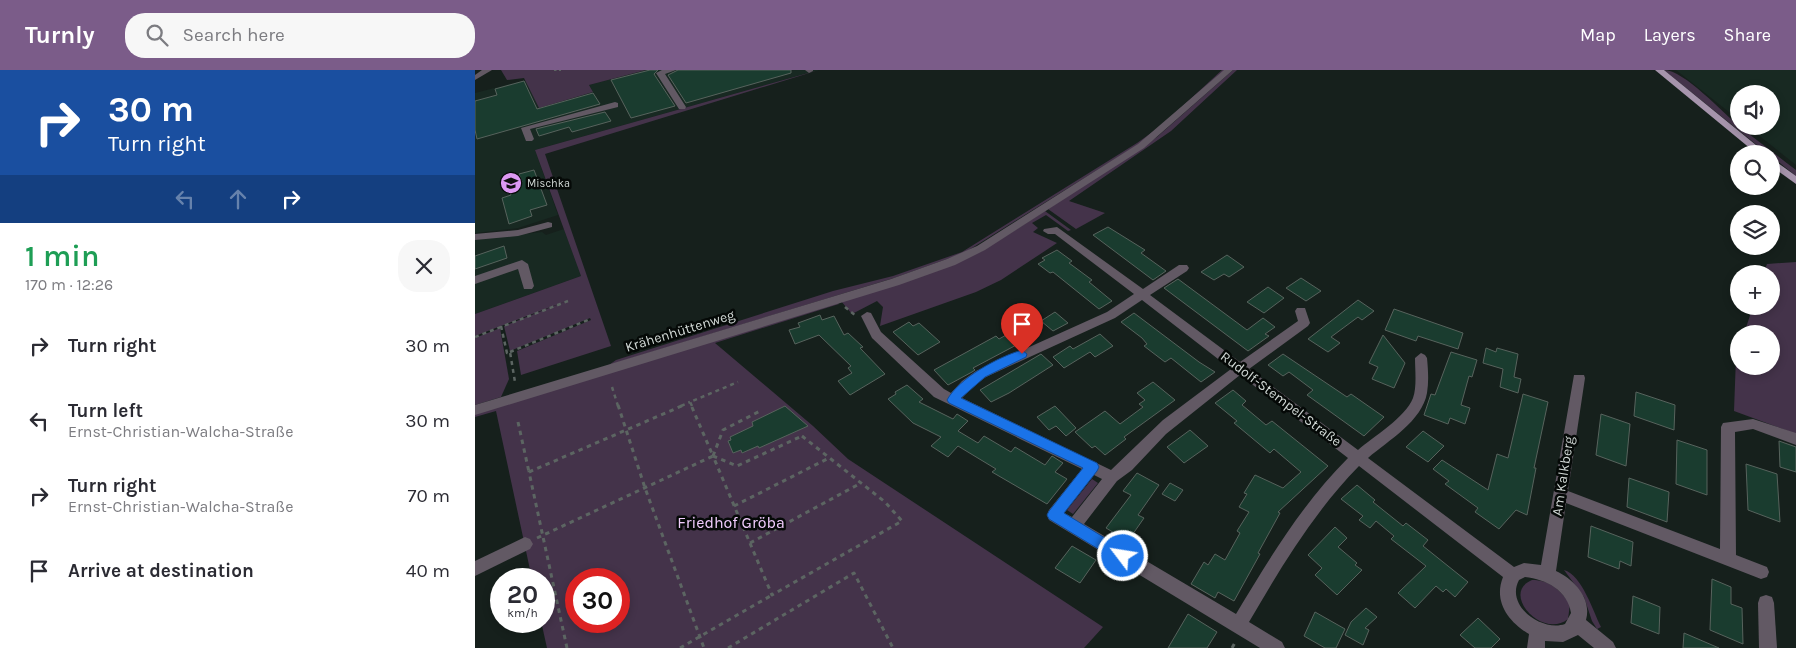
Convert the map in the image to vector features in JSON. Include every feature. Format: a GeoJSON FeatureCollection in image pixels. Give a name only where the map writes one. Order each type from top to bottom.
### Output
{"type":"FeatureCollection","features":[{"type":"Feature","properties":{"kind":"main road"},"geometry":{"type":"LineString","coordinates":[[1659,70],[1752,145]]}},
{"type":"Feature","properties":{"kind":"main road"},"geometry":{"type":"LineString","coordinates":[[1780,168],[1796,181]]}},
{"type":"Feature","properties":{"kind":"street"},"geometry":{"type":"LineString","coordinates":[[475,78],[488,70]]}},
{"type":"Feature","properties":{"kind":"street"},"geometry":{"type":"LineString","coordinates":[[671,70],[660,73],[682,107]]}},
{"type":"Feature","properties":{"kind":"street","name":"Krähenhüttenweg"},"geometry":{"type":"LineString","coordinates":[[475,410],[895,282],[951,262],[981,248],[1148,141],[1229,70]]}},
{"type":"Feature","properties":{"kind":"street"},"geometry":{"type":"LineString","coordinates":[[529,139],[525,128],[615,105]]}},
{"type":"Feature","properties":{"kind":"street"},"geometry":{"type":"LineString","coordinates":[[475,237],[518,233],[548,225]]}},
{"type":"Feature","properties":{"kind":"street","name":"Rudolf-Stempel-Straße"},"geometry":{"type":"LineString","coordinates":[[1048,231],[1057,230],[1513,576]]}},
{"type":"Feature","properties":{"kind":"street"},"geometry":{"type":"LineString","coordinates":[[475,280],[522,264],[528,286]]}},
{"type":"Feature","properties":{"kind":"street"},"geometry":{"type":"LineString","coordinates":[[953,400],[967,384],[981,374],[1111,315],[1183,268]]}},
{"type":"Feature","properties":{"kind":"street"},"geometry":{"type":"LineString","coordinates":[[1073,526],[1112,477],[1121,472],[1169,424],[1303,323],[1301,311]]}},
{"type":"Feature","properties":{"kind":"street"},"geometry":{"type":"LineString","coordinates":[[867,316],[876,335],[939,393],[1112,477]]}},
{"type":"Feature","properties":{"kind":"street"},"geometry":{"type":"LineString","coordinates":[[1239,626],[1277,558],[1314,506],[1359,458],[1409,413],[1418,401],[1422,388],[1421,358]]}},
{"type":"Feature","properties":{"kind":"street","name":"Am Kalkberg"},"geometry":{"type":"LineString","coordinates":[[1547,573],[1579,378]]}},
{"type":"Feature","properties":{"kind":"street"},"geometry":{"type":"LineString","coordinates":[[1728,559],[1728,427],[1753,424],[1796,439]]}},
{"type":"Feature","properties":{"kind":"street"},"geometry":{"type":"LineString","coordinates":[[1093,467],[1054,515],[1276,648]]}},
{"type":"Feature","properties":{"kind":"street"},"geometry":{"type":"LineString","coordinates":[[1561,494],[1761,572]]}},
{"type":"Feature","properties":{"kind":"street"},"geometry":{"type":"LineString","coordinates":[[475,569],[525,544]]}},
{"type":"Feature","properties":{"kind":"street"},"geometry":{"type":"LineString","coordinates":[[1524,570],[1547,573],[1558,579],[1574,596],[1578,605],[1577,624],[1571,631],[1562,635],[1550,635],[1527,625],[1512,608],[1507,590],[1513,576],[1524,570]]}},
{"type":"Feature","properties":{"kind":"street"},"geometry":{"type":"LineString","coordinates":[[1766,603],[1768,648]]}},
{"type":"Feature","properties":{"kind":"street"},"geometry":{"type":"LineString","coordinates":[[1577,624],[1607,648]]}},
{"type":"Feature","properties":{"kind":"street"},"geometry":{"type":"LineString","coordinates":[[1536,648],[1538,631]]}},
{"type":"Feature","properties":{"kind":"path"},"geometry":{"type":"LineString","coordinates":[[554,70],[561,70]]}},
{"type":"Feature","properties":{"kind":"path"},"geometry":{"type":"LineString","coordinates":[[838,298],[853,316],[867,316]]}},
{"type":"Feature","properties":{"kind":"path"},"geometry":{"type":"LineString","coordinates":[[475,337],[568,301]]}},
{"type":"Feature","properties":{"kind":"path"},"geometry":{"type":"LineString","coordinates":[[501,326],[507,353],[589,320]]}},
{"type":"Feature","properties":{"kind":"path"},"geometry":{"type":"LineString","coordinates":[[510,352],[515,382]]}},
{"type":"Feature","properties":{"kind":"path"},"geometry":{"type":"LineString","coordinates":[[529,472],[738,382]]}},
{"type":"Feature","properties":{"kind":"path"},"geometry":{"type":"LineString","coordinates":[[612,387],[645,488],[704,648]]}},
{"type":"Feature","properties":{"kind":"path"},"geometry":{"type":"LineString","coordinates":[[691,402],[772,595]]}},
{"type":"Feature","properties":{"kind":"path"},"geometry":{"type":"LineString","coordinates":[[525,544],[713,456],[723,430],[762,410]]}},
{"type":"Feature","properties":{"kind":"path"},"geometry":{"type":"LineString","coordinates":[[518,422],[567,648]]}},
{"type":"Feature","properties":{"kind":"path"},"geometry":{"type":"LineString","coordinates":[[680,648],[902,521],[885,502],[802,436],[737,466],[713,456]]}},
{"type":"Feature","properties":{"kind":"path"},"geometry":{"type":"LineString","coordinates":[[734,506],[829,458]]}},
{"type":"Feature","properties":{"kind":"path"},"geometry":{"type":"LineString","coordinates":[[750,543],[861,483]]}},
{"type":"Feature","properties":{"kind":"path"},"geometry":{"type":"LineString","coordinates":[[728,648],[854,573],[893,648]]}},
{"type":"Feature","properties":{"kind":"shaded area"},"geometry":{"type":"Polygon","coordinates":[[[646,70],[819,70],[535,150],[558,215],[518,228],[475,233],[475,93],[526,80],[539,108],[593,92],[589,85],[646,70]]]}},
{"type":"Feature","properties":{"kind":"shaded area"},"geometry":{"type":"Polygon","coordinates":[[[1676,70],[1796,70],[1796,165],[1780,152],[1780,145],[1771,145],[1758,135],[1780,135],[1780,85],[1730,85],[1730,113],[1676,70]]]}},
{"type":"Feature","properties":{"kind":"shaded area"},"geometry":{"type":"Polygon","coordinates":[[[564,229],[581,276],[475,314],[475,240],[542,232],[546,235],[564,229]]]}},
{"type":"Feature","properties":{"kind":"green space"},"geometry":{"type":"Polygon","coordinates":[[[501,70],[646,70],[589,85],[593,92],[539,108],[524,78],[507,80],[501,70]]]}},
{"type":"Feature","properties":{"kind":"green space"},"geometry":{"type":"Polygon","coordinates":[[[819,70],[545,154],[611,346],[521,375],[517,351],[591,320],[590,318],[510,351],[504,326],[569,300],[475,336],[475,314],[581,276],[535,150],[819,70]]]}},
{"type":"Feature","properties":{"kind":"green space"},"geometry":{"type":"Polygon","coordinates":[[[1222,70],[1226,70],[1172,116],[1222,70]]]}},
{"type":"Feature","properties":{"kind":"green space"},"geometry":{"type":"Polygon","coordinates":[[[1233,70],[1237,70],[1171,131],[1069,201],[1105,213],[1076,229],[1048,209],[1157,137],[1233,70]]]}},
{"type":"Feature","properties":{"kind":"green space"},"geometry":{"type":"Polygon","coordinates":[[[1664,70],[1682,77],[1692,84],[1730,118],[1730,123],[1664,70]]]}},
{"type":"Feature","properties":{"kind":"green space"},"geometry":{"type":"Polygon","coordinates":[[[1156,130],[1139,144],[964,253],[894,278],[609,365],[616,360],[833,291],[893,276],[962,252],[1156,130]]]}},
{"type":"Feature","properties":{"kind":"green space"},"geometry":{"type":"Polygon","coordinates":[[[1744,135],[1751,135],[1764,145],[1757,145],[1744,135]]]}},
{"type":"Feature","properties":{"kind":"green space"},"geometry":{"type":"Polygon","coordinates":[[[1780,158],[1796,170],[1796,176],[1780,163],[1780,158]]]}},
{"type":"Feature","properties":{"kind":"green space"},"geometry":{"type":"Polygon","coordinates":[[[1045,211],[1071,230],[1068,231],[1046,215],[1032,223],[1038,228],[1033,232],[1057,243],[1001,280],[976,292],[880,326],[883,307],[877,301],[852,314],[841,301],[982,251],[1045,211]]]}},
{"type":"Feature","properties":{"kind":"green space"},"geometry":{"type":"Polygon","coordinates":[[[1796,262],[1796,434],[1734,411],[1735,375],[1780,375],[1780,325],[1747,325],[1750,315],[1780,315],[1780,265],[1767,264],[1796,262]]]}},
{"type":"Feature","properties":{"kind":"green space","name":"Friedhof Gröba"},"geometry":{"type":"Polygon","coordinates":[[[837,302],[839,304],[715,343],[813,426],[848,459],[1103,627],[1084,648],[547,648],[544,633],[555,633],[555,568],[530,568],[496,411],[475,417],[475,414],[837,302]]]}},
{"type":"Feature","properties":{"kind":"green space"},"geometry":{"type":"Polygon","coordinates":[[[500,328],[509,379],[501,397],[475,405],[475,338],[500,328]]]}},
{"type":"Feature","properties":{"kind":"green space"},"geometry":{"type":"Polygon","coordinates":[[[1092,479],[1098,483],[1073,514],[1067,510],[1092,479]]]}},
{"type":"Feature","properties":{"kind":"green space"},"geometry":{"type":"Polygon","coordinates":[[[1564,570],[1570,573],[1582,586],[1601,627],[1597,629],[1592,621],[1584,597],[1564,570]]]}},
{"type":"Feature","properties":{"kind":"green space"},"geometry":{"type":"Polygon","coordinates":[[[1532,580],[1549,584],[1562,594],[1570,604],[1568,619],[1558,624],[1547,624],[1528,612],[1522,604],[1520,595],[1523,586],[1532,580]]]}},
{"type":"Feature","properties":{"kind":"building"},"geometry":{"type":"Polygon","coordinates":[[[650,70],[658,70],[654,74],[675,106],[631,118],[611,80],[650,70]]]}},
{"type":"Feature","properties":{"kind":"building"},"geometry":{"type":"Polygon","coordinates":[[[678,70],[791,70],[791,73],[686,103],[668,75],[678,70]]]}},
{"type":"Feature","properties":{"kind":"building"},"geometry":{"type":"Polygon","coordinates":[[[524,81],[537,109],[593,93],[600,104],[477,139],[475,130],[475,101],[497,95],[495,89],[524,81]]]}},
{"type":"Feature","properties":{"kind":"building"},"geometry":{"type":"Polygon","coordinates":[[[605,112],[611,121],[572,132],[569,127],[539,136],[536,129],[605,112]]]}},
{"type":"Feature","properties":{"kind":"building"},"geometry":{"type":"Polygon","coordinates":[[[534,170],[547,205],[530,210],[532,216],[509,224],[502,198],[511,195],[508,186],[522,182],[519,174],[534,170]]]}},
{"type":"Feature","properties":{"kind":"building"},"geometry":{"type":"Polygon","coordinates":[[[1108,227],[1145,250],[1141,253],[1166,271],[1153,280],[1093,235],[1108,227]]]}},
{"type":"Feature","properties":{"kind":"building"},"geometry":{"type":"Polygon","coordinates":[[[504,246],[507,258],[475,269],[475,256],[504,246]]]}},
{"type":"Feature","properties":{"kind":"building"},"geometry":{"type":"Polygon","coordinates":[[[1057,250],[1072,261],[1069,263],[1092,280],[1089,282],[1112,301],[1099,309],[1053,272],[1050,273],[1038,264],[1045,260],[1042,258],[1057,250]]]}},
{"type":"Feature","properties":{"kind":"building"},"geometry":{"type":"Polygon","coordinates":[[[1227,255],[1244,267],[1229,277],[1224,274],[1214,280],[1201,272],[1227,255]]]}},
{"type":"Feature","properties":{"kind":"building"},"geometry":{"type":"Polygon","coordinates":[[[1301,278],[1321,291],[1306,301],[1286,288],[1301,278]]]}},
{"type":"Feature","properties":{"kind":"building"},"geometry":{"type":"Polygon","coordinates":[[[1178,279],[1247,330],[1263,318],[1275,327],[1265,334],[1269,336],[1248,351],[1164,288],[1178,279]]]}},
{"type":"Feature","properties":{"kind":"building"},"geometry":{"type":"Polygon","coordinates":[[[1268,287],[1284,298],[1264,313],[1247,302],[1268,287]]]}},
{"type":"Feature","properties":{"kind":"building"},"geometry":{"type":"Polygon","coordinates":[[[1358,300],[1374,311],[1362,320],[1358,317],[1331,337],[1340,343],[1328,352],[1308,339],[1358,300]]]}},
{"type":"Feature","properties":{"kind":"building"},"geometry":{"type":"Polygon","coordinates":[[[1394,309],[1463,333],[1458,349],[1418,336],[1416,341],[1385,330],[1394,309]]]}},
{"type":"Feature","properties":{"kind":"building"},"geometry":{"type":"Polygon","coordinates":[[[1055,312],[1068,323],[1053,331],[1041,321],[1055,312]]]}},
{"type":"Feature","properties":{"kind":"building"},"geometry":{"type":"Polygon","coordinates":[[[1134,313],[1215,372],[1201,382],[1171,358],[1165,362],[1144,346],[1147,344],[1142,338],[1121,322],[1134,313]]]}},
{"type":"Feature","properties":{"kind":"building"},"geometry":{"type":"Polygon","coordinates":[[[820,315],[822,320],[834,316],[844,335],[848,333],[863,347],[860,348],[885,374],[850,395],[838,381],[852,373],[848,368],[851,366],[819,335],[795,344],[789,330],[800,327],[798,323],[820,315]]]}},
{"type":"Feature","properties":{"kind":"building"},"geometry":{"type":"Polygon","coordinates":[[[909,322],[913,326],[919,323],[940,342],[918,355],[893,332],[909,322]]]}},
{"type":"Feature","properties":{"kind":"building"},"geometry":{"type":"Polygon","coordinates":[[[1028,323],[1039,333],[973,368],[975,370],[948,385],[934,370],[996,336],[999,339],[1028,323]]]}},
{"type":"Feature","properties":{"kind":"building"},"geometry":{"type":"Polygon","coordinates":[[[1100,334],[1113,346],[1095,357],[1090,352],[1064,368],[1053,357],[1070,346],[1073,349],[1100,334]]]}},
{"type":"Feature","properties":{"kind":"building"},"geometry":{"type":"Polygon","coordinates":[[[1383,335],[1405,363],[1394,388],[1372,379],[1378,367],[1369,363],[1383,335]]]}},
{"type":"Feature","properties":{"kind":"building"},"geometry":{"type":"Polygon","coordinates":[[[1486,348],[1496,352],[1497,348],[1518,354],[1514,377],[1521,379],[1518,393],[1500,387],[1503,369],[1483,363],[1486,348]]]}},
{"type":"Feature","properties":{"kind":"building"},"geometry":{"type":"Polygon","coordinates":[[[1451,352],[1477,360],[1472,377],[1469,376],[1461,405],[1470,408],[1465,424],[1450,418],[1448,424],[1424,415],[1431,394],[1435,395],[1451,352]]]}},
{"type":"Feature","properties":{"kind":"building"},"geometry":{"type":"Polygon","coordinates":[[[1041,354],[1053,365],[1009,393],[991,402],[980,390],[1041,354]]]}},
{"type":"Feature","properties":{"kind":"building"},"geometry":{"type":"Polygon","coordinates":[[[1283,354],[1347,397],[1351,394],[1384,417],[1364,436],[1307,395],[1313,390],[1289,372],[1283,376],[1268,365],[1283,354]]]}},
{"type":"Feature","properties":{"kind":"building"},"geometry":{"type":"Polygon","coordinates":[[[1153,382],[1175,400],[1124,437],[1126,439],[1105,455],[1095,446],[1092,448],[1075,432],[1105,411],[1120,424],[1143,407],[1139,404],[1145,400],[1137,393],[1153,382]]]}},
{"type":"Feature","properties":{"kind":"building"},"geometry":{"type":"Polygon","coordinates":[[[907,385],[923,399],[919,402],[953,419],[957,414],[968,421],[958,431],[978,443],[984,436],[1011,452],[1015,447],[1045,465],[1052,456],[1063,463],[1055,472],[1067,479],[1047,504],[992,472],[996,469],[958,446],[948,457],[931,446],[941,437],[913,423],[888,399],[907,385]]]}},
{"type":"Feature","properties":{"kind":"building"},"geometry":{"type":"Polygon","coordinates":[[[1233,390],[1246,401],[1242,405],[1266,425],[1272,421],[1328,466],[1278,512],[1280,513],[1258,553],[1260,554],[1234,601],[1218,592],[1215,598],[1191,584],[1204,562],[1208,565],[1215,554],[1225,560],[1240,533],[1237,531],[1249,512],[1239,507],[1247,494],[1244,493],[1255,475],[1283,488],[1301,472],[1274,449],[1270,453],[1234,423],[1237,421],[1215,403],[1233,390]]]}},
{"type":"Feature","properties":{"kind":"building"},"geometry":{"type":"Polygon","coordinates":[[[1636,392],[1675,405],[1674,430],[1634,416],[1636,392]]]}},
{"type":"Feature","properties":{"kind":"building"},"geometry":{"type":"Polygon","coordinates":[[[1523,394],[1548,402],[1534,468],[1536,468],[1527,515],[1516,510],[1499,529],[1475,512],[1478,508],[1445,484],[1449,481],[1433,469],[1442,460],[1488,490],[1497,454],[1508,458],[1523,394]]]}},
{"type":"Feature","properties":{"kind":"building"},"geometry":{"type":"Polygon","coordinates":[[[785,406],[808,426],[759,448],[758,446],[742,453],[741,450],[733,453],[728,441],[731,440],[730,437],[753,426],[752,422],[785,406]]]}},
{"type":"Feature","properties":{"kind":"building"},"geometry":{"type":"Polygon","coordinates":[[[1055,406],[1076,428],[1066,436],[1056,426],[1049,430],[1037,417],[1055,406]]]}},
{"type":"Feature","properties":{"kind":"building"},"geometry":{"type":"Polygon","coordinates":[[[1601,414],[1630,424],[1626,466],[1596,455],[1601,414]]]}},
{"type":"Feature","properties":{"kind":"building"},"geometry":{"type":"Polygon","coordinates":[[[1190,430],[1208,446],[1184,463],[1167,447],[1190,430]]]}},
{"type":"Feature","properties":{"kind":"building"},"geometry":{"type":"Polygon","coordinates":[[[1423,431],[1444,446],[1428,462],[1406,447],[1423,431]]]}},
{"type":"Feature","properties":{"kind":"building"},"geometry":{"type":"Polygon","coordinates":[[[1677,440],[1707,450],[1707,495],[1676,484],[1677,440]]]}},
{"type":"Feature","properties":{"kind":"building"},"geometry":{"type":"Polygon","coordinates":[[[1779,441],[1796,447],[1796,472],[1780,467],[1779,441]]]}},
{"type":"Feature","properties":{"kind":"building"},"geometry":{"type":"Polygon","coordinates":[[[1746,464],[1777,474],[1780,522],[1748,510],[1746,464]]]}},
{"type":"Feature","properties":{"kind":"building"},"geometry":{"type":"Polygon","coordinates":[[[1137,473],[1159,485],[1138,515],[1144,518],[1128,541],[1106,528],[1131,495],[1123,491],[1137,473]]]}},
{"type":"Feature","properties":{"kind":"building"},"geometry":{"type":"Polygon","coordinates":[[[1629,478],[1669,492],[1667,522],[1627,507],[1629,478]]]}},
{"type":"Feature","properties":{"kind":"building"},"geometry":{"type":"Polygon","coordinates":[[[1170,483],[1183,490],[1175,501],[1162,494],[1170,483]]]}},
{"type":"Feature","properties":{"kind":"building"},"geometry":{"type":"Polygon","coordinates":[[[1357,485],[1375,500],[1373,502],[1403,526],[1406,523],[1428,540],[1423,546],[1468,582],[1455,597],[1446,589],[1443,592],[1436,586],[1415,608],[1398,593],[1426,566],[1391,539],[1394,536],[1376,521],[1370,528],[1359,520],[1363,516],[1341,499],[1357,485]]]}},
{"type":"Feature","properties":{"kind":"building"},"geometry":{"type":"Polygon","coordinates":[[[1591,526],[1633,542],[1631,566],[1620,561],[1619,569],[1588,557],[1591,526]]]}},
{"type":"Feature","properties":{"kind":"building"},"geometry":{"type":"Polygon","coordinates":[[[1335,527],[1347,538],[1338,547],[1357,563],[1355,565],[1362,570],[1337,595],[1315,575],[1322,568],[1308,555],[1335,527]]]}},
{"type":"Feature","properties":{"kind":"building"},"geometry":{"type":"Polygon","coordinates":[[[1072,546],[1096,560],[1080,583],[1055,568],[1072,546]]]}},
{"type":"Feature","properties":{"kind":"building"},"geometry":{"type":"Polygon","coordinates":[[[1712,579],[1731,587],[1731,604],[1742,608],[1743,644],[1710,630],[1712,579]]]}},
{"type":"Feature","properties":{"kind":"building"},"geometry":{"type":"Polygon","coordinates":[[[1633,596],[1660,607],[1659,634],[1631,623],[1633,596]]]}},
{"type":"Feature","properties":{"kind":"building"},"geometry":{"type":"Polygon","coordinates":[[[1366,608],[1377,617],[1365,628],[1369,630],[1363,645],[1345,635],[1351,622],[1366,608]]]}},
{"type":"Feature","properties":{"kind":"building"},"geometry":{"type":"Polygon","coordinates":[[[1315,612],[1345,629],[1336,648],[1325,648],[1304,636],[1315,612]]]}},
{"type":"Feature","properties":{"kind":"building"},"geometry":{"type":"Polygon","coordinates":[[[1188,614],[1217,632],[1207,648],[1168,648],[1188,614]]]}},
{"type":"Feature","properties":{"kind":"building"},"geometry":{"type":"Polygon","coordinates":[[[1478,618],[1500,639],[1491,648],[1475,648],[1460,635],[1478,618]]]}},
{"type":"Feature","properties":{"kind":"building"},"geometry":{"type":"Polygon","coordinates":[[[1684,633],[1719,648],[1683,648],[1684,633]]]}},
{"type":"Feature","properties":{"kind":"place","name":"Mischka"},"geometry":{"type":"Point","coordinates":[511,183]}},
{"type":"Feature","properties":{"kind":"route"},"geometry":{"type":"LineString","coordinates":[[1022,354],[981,374],[967,384],[953,400],[1093,467],[1054,515],[1123,556]]}}]}
